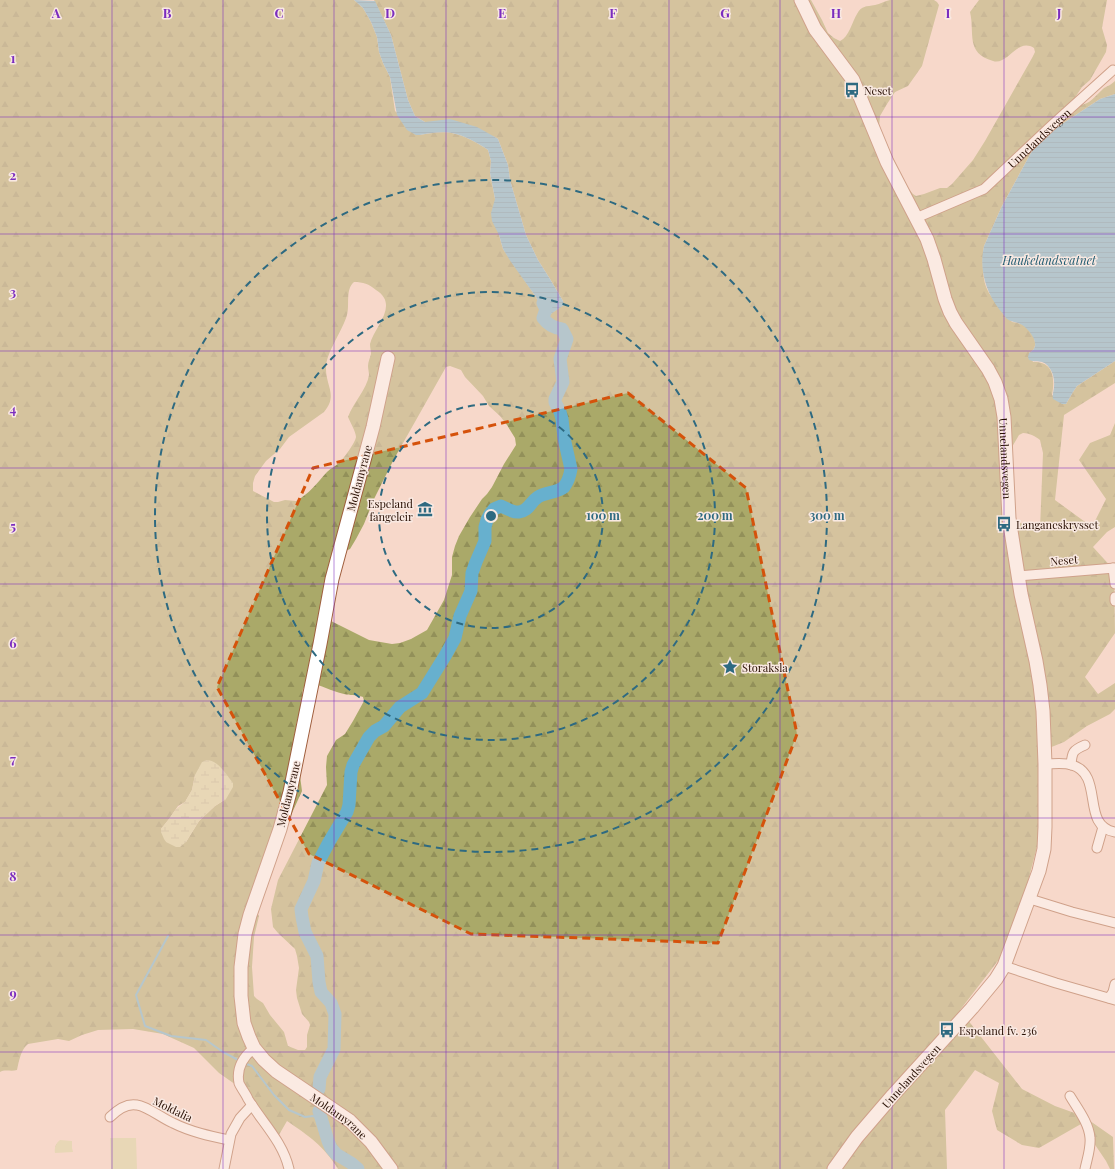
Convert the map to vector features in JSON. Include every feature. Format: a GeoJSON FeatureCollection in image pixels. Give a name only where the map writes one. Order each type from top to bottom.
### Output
{"type":"FeatureCollection","features":[{"type":"Feature","properties":{"kind":"main road","name":"Unnelandsvegen"},"geometry":{"type":"LineString","coordinates":[[801,0],[815,29],[853,80],[887,162],[927,239],[950,312],[988,369],[1001,399],[1004,417],[1009,518],[1021,594],[1036,661],[1043,712],[1044,849],[1030,899],[1004,966],[988,991],[893,1095],[857,1137],[834,1169]]}},
{"type":"Feature","properties":{"kind":"main road","name":"Moldamyrane"},"geometry":{"type":"LineString","coordinates":[[388,358],[373,427],[332,579],[290,792],[280,829],[250,915],[245,934],[241,967],[241,996],[244,1023],[249,1037],[254,1048],[264,1060],[276,1071],[355,1126],[371,1142],[391,1169]]}},
{"type":"Feature","properties":{"kind":"street","name":"Unnelandsvegen"},"geometry":{"type":"LineString","coordinates":[[916,218],[984,189],[1113,70]]}},
{"type":"Feature","properties":{"kind":"street","name":"Neset"},"geometry":{"type":"LineString","coordinates":[[1018,576],[1114,568],[1115,584]]}},
{"type":"Feature","properties":{"kind":"street"},"geometry":{"type":"LineString","coordinates":[[1071,764],[1074,751],[1085,745]]}},
{"type":"Feature","properties":{"kind":"street"},"geometry":{"type":"LineString","coordinates":[[1044,764],[1071,764],[1083,771],[1091,785],[1096,815],[1099,823],[1109,831],[1115,832]]}},
{"type":"Feature","properties":{"kind":"street"},"geometry":{"type":"LineString","coordinates":[[1097,848],[1104,827]]}},
{"type":"Feature","properties":{"kind":"street"},"geometry":{"type":"LineString","coordinates":[[1030,899],[1115,923]]}},
{"type":"Feature","properties":{"kind":"street"},"geometry":{"type":"LineString","coordinates":[[1004,966],[1112,999],[1115,984]]}},
{"type":"Feature","properties":{"kind":"street"},"geometry":{"type":"LineString","coordinates":[[254,1048],[242,1059],[239,1084],[284,1153],[288,1161],[289,1169]]}},
{"type":"Feature","properties":{"kind":"street"},"geometry":{"type":"LineString","coordinates":[[1070,1096],[1088,1127],[1090,1134],[1090,1144],[1085,1169]]}},
{"type":"Feature","properties":{"kind":"street","name":"Moldalia"},"geometry":{"type":"LineString","coordinates":[[110,1117],[116,1111],[124,1107],[138,1105],[187,1130],[229,1140]]}},
{"type":"Feature","properties":{"kind":"street"},"geometry":{"type":"LineString","coordinates":[[224,1169],[229,1140],[235,1125],[252,1105]]}},
{"type":"Feature","properties":{"kind":"highlighted area"},"geometry":{"type":"Polygon","coordinates":[[[628,393],[746,488],[797,734],[718,943],[471,934],[309,854],[217,687],[313,468],[628,393]]]}},
{"type":"Feature","properties":{"kind":"green space"},"geometry":{"type":"Polygon","coordinates":[[[0,0],[354,0],[363,8],[377,37],[379,52],[390,77],[395,111],[420,135],[442,132],[454,133],[467,138],[488,150],[491,161],[490,173],[495,199],[499,235],[503,249],[536,297],[543,311],[541,315],[545,318],[563,305],[563,301],[538,260],[526,235],[510,180],[508,165],[498,139],[495,137],[425,122],[415,116],[408,100],[391,35],[374,0],[811,0],[828,33],[840,41],[846,36],[859,11],[867,6],[877,5],[890,0],[934,0],[939,5],[922,66],[908,86],[895,92],[880,116],[879,127],[906,186],[916,196],[940,188],[947,188],[973,160],[1035,52],[1034,48],[1023,46],[1003,60],[998,61],[993,61],[978,53],[973,41],[970,12],[979,0],[1107,0],[1102,28],[1107,45],[1106,52],[1090,80],[1082,87],[1074,99],[1078,105],[1086,104],[1104,88],[1115,81],[1115,94],[1100,99],[1056,128],[1041,139],[1032,151],[1002,206],[984,246],[983,274],[985,285],[989,293],[1012,322],[1023,325],[1031,332],[1035,347],[1029,353],[1033,362],[1045,364],[1052,372],[1052,395],[1066,404],[1077,386],[1115,361],[1115,383],[1064,415],[1055,500],[1092,527],[1106,499],[1079,460],[1090,443],[1110,435],[1115,423],[1115,527],[1107,532],[1093,547],[1114,570],[1115,633],[1085,677],[1098,694],[1115,683],[1115,709],[1110,714],[1087,726],[1064,742],[1039,752],[1038,843],[1022,904],[1004,953],[960,1010],[1022,1089],[1055,1106],[1083,1116],[1113,1137],[1114,1169],[1110,1169],[1081,1124],[1039,1148],[1022,1145],[997,1130],[992,1111],[999,1083],[975,1070],[945,1110],[947,1169],[338,1169],[316,1142],[287,1121],[276,1140],[239,1087],[219,1073],[194,1048],[163,1034],[133,1029],[98,1030],[69,1041],[58,1039],[28,1044],[22,1052],[17,1070],[0,1072],[0,0]],[[354,282],[351,285],[347,315],[326,363],[326,375],[331,396],[328,406],[324,412],[289,437],[280,449],[266,461],[255,476],[253,491],[274,502],[285,500],[296,501],[305,495],[327,472],[341,461],[355,440],[355,432],[348,417],[368,380],[368,364],[371,354],[370,344],[372,337],[384,316],[386,302],[383,296],[368,285],[354,282]],[[450,366],[446,367],[394,459],[356,539],[350,549],[339,554],[329,620],[369,640],[392,644],[400,643],[427,630],[444,600],[452,575],[452,557],[459,536],[482,499],[492,487],[516,445],[515,438],[507,425],[489,406],[483,396],[465,377],[461,370],[450,366]],[[1023,433],[1019,435],[1012,447],[1007,519],[1040,529],[1043,453],[1040,440],[1032,435],[1023,433]],[[307,682],[303,689],[291,757],[300,776],[302,791],[287,824],[266,850],[261,863],[254,907],[259,916],[254,937],[252,967],[254,996],[263,1003],[270,1015],[284,1032],[288,1046],[298,1050],[305,1050],[307,1047],[307,1035],[310,1025],[302,1014],[297,998],[296,990],[299,968],[297,956],[295,949],[273,927],[271,909],[278,880],[327,785],[327,756],[336,740],[345,734],[364,701],[363,697],[346,695],[307,682]],[[195,775],[192,790],[185,802],[178,806],[161,829],[161,832],[186,842],[199,821],[215,806],[226,799],[195,775]]]}},
{"type":"Feature","properties":{"kind":"green space"},"geometry":{"type":"Polygon","coordinates":[[[206,760],[214,762],[221,768],[233,783],[233,787],[226,799],[215,806],[199,821],[186,842],[180,847],[176,847],[166,842],[161,829],[176,809],[185,802],[192,790],[195,775],[202,762],[206,760]]]}},
{"type":"Feature","properties":{"kind":"green space"},"geometry":{"type":"Polygon","coordinates":[[[110,1138],[136,1138],[137,1169],[111,1169],[110,1138]]]}},
{"type":"Feature","properties":{"kind":"green space"},"geometry":{"type":"Polygon","coordinates":[[[60,1140],[72,1141],[73,1152],[55,1153],[57,1143],[60,1140]]]}},
{"type":"Feature","properties":{"kind":"water"},"geometry":{"type":"Polygon","coordinates":[[[354,0],[375,1],[391,35],[408,100],[415,116],[425,122],[450,119],[477,127],[498,139],[508,165],[510,180],[526,235],[538,260],[563,301],[564,305],[545,318],[541,318],[543,311],[536,297],[503,249],[499,235],[492,221],[491,213],[495,199],[490,173],[491,161],[488,150],[467,138],[454,133],[442,132],[416,135],[407,130],[397,115],[390,77],[379,52],[377,37],[371,22],[363,8],[354,0]]]}},
{"type":"Feature","properties":{"kind":"water","name":"Haukelandsvatnet"},"geometry":{"type":"Polygon","coordinates":[[[1115,94],[1115,361],[1077,386],[1066,404],[1062,404],[1053,399],[1054,379],[1048,366],[1042,362],[1029,360],[1029,353],[1035,348],[1035,341],[1033,337],[1022,325],[1007,319],[990,295],[984,279],[982,263],[984,246],[1002,206],[1032,151],[1041,139],[1100,99],[1115,94]]]}},
{"type":"Feature","properties":{"kind":"waterway"},"geometry":{"type":"LineString","coordinates":[[319,1089],[320,1077],[334,1049],[335,1014],[331,1003],[321,992],[317,956],[305,932],[301,909],[314,881],[318,863],[347,812],[353,765],[369,737],[375,731],[384,726],[400,707],[422,693],[455,638],[460,616],[471,591],[472,573],[485,541],[485,527],[490,514],[494,509],[501,506],[514,512],[525,510],[538,497],[564,487],[570,474],[571,469],[564,438],[562,419],[555,402],[563,382],[560,359],[567,339],[562,329],[551,326],[543,318],[546,309],[543,303]]}},
{"type":"Feature","properties":{"kind":"waterway"},"geometry":{"type":"LineString","coordinates":[[168,936],[136,995],[145,1026],[171,1036],[206,1040],[223,1052],[240,1061]]}},
{"type":"Feature","properties":{"kind":"waterway"},"geometry":{"type":"LineString","coordinates":[[244,1063],[252,1066],[274,1095],[289,1110],[305,1117],[313,1116],[322,1121]]}},
{"type":"Feature","properties":{"kind":"waterway"},"geometry":{"type":"LineString","coordinates":[[319,1111],[331,1148],[336,1154],[358,1169]]}},
{"type":"Feature","properties":{"kind":"place","name":"Neset"},"geometry":{"type":"Point","coordinates":[852,90]}},
{"type":"Feature","properties":{"kind":"place","name":"Espeland fangeleir"},"geometry":{"type":"Point","coordinates":[425,509]}},
{"type":"Feature","properties":{"kind":"place","name":"Langaneskrysset"},"geometry":{"type":"Point","coordinates":[1004,524]}},
{"type":"Feature","properties":{"kind":"place","name":"Storaksla"},"geometry":{"type":"Point","coordinates":[730,667]}},
{"type":"Feature","properties":{"kind":"place","name":"Espeland fv. 236"},"geometry":{"type":"Point","coordinates":[947,1030]}}]}
